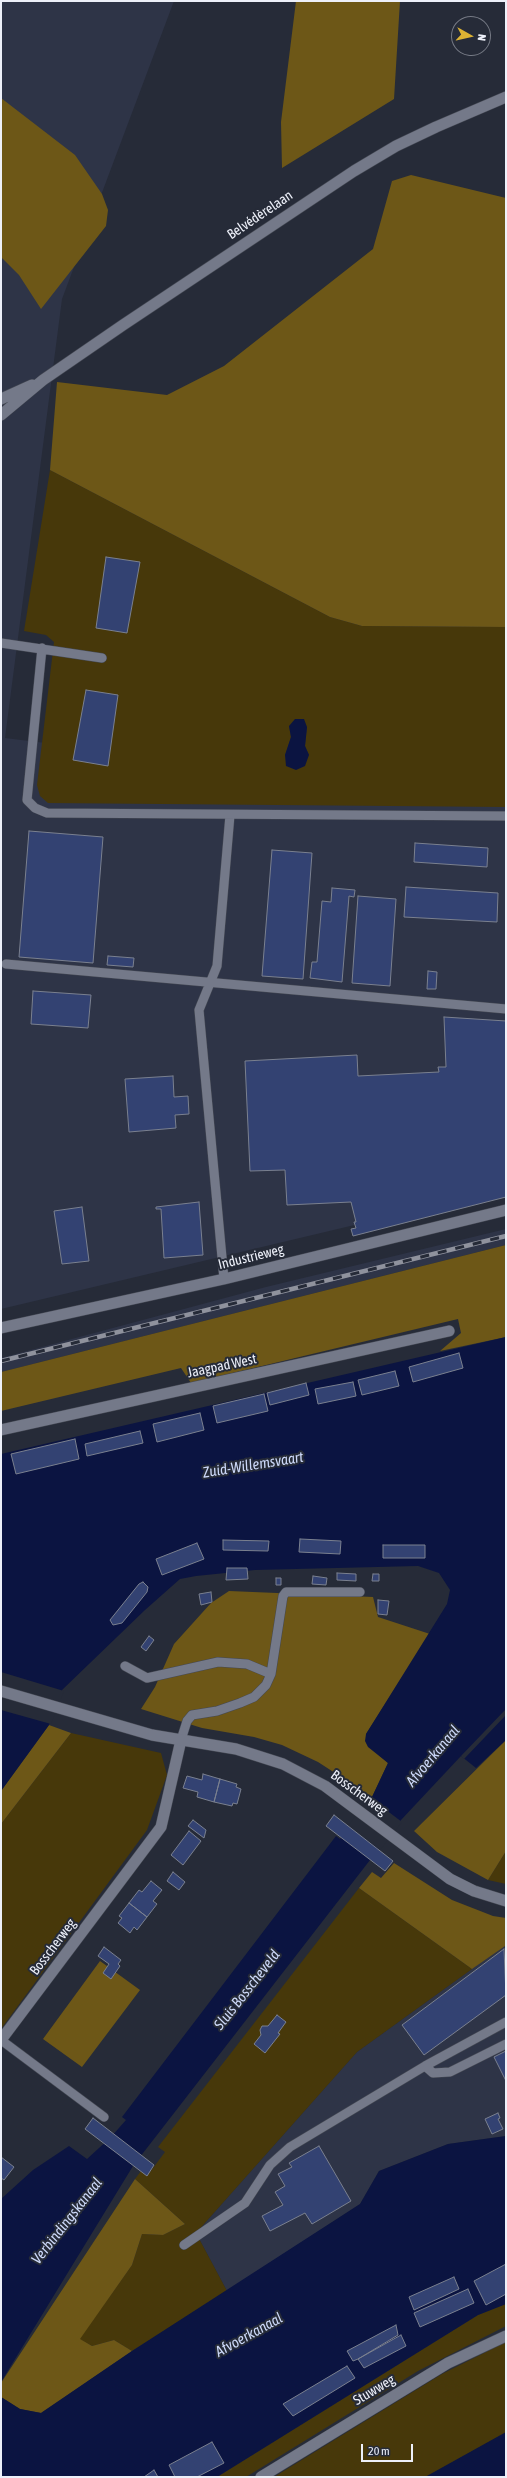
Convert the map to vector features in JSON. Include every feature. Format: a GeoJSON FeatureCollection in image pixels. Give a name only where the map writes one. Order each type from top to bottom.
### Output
{"type":"FeatureCollection","features":[{"type":"Feature","properties":{"kind":"street","name":"Belvédèrelaan"},"geometry":{"type":"LineString","coordinates":[[1,415],[43,380],[354,171],[429,130],[506,98]]}},
{"type":"Feature","properties":{"kind":"street","name":"Belvédèrelaan"},"geometry":{"type":"LineString","coordinates":[[1,399],[43,380]]}},
{"type":"Feature","properties":{"kind":"street","name":"Industrieweg"},"geometry":{"type":"LineString","coordinates":[[1,1328],[224,1279],[506,1210]]}},
{"type":"Feature","properties":{"kind":"street","name":"Jaagpad West"},"geometry":{"type":"LineString","coordinates":[[1,1430],[448,1331]]}},
{"type":"Feature","properties":{"kind":"street","name":"Bosscherweg"},"geometry":{"type":"LineString","coordinates":[[1,1691],[102,1721],[181,1740],[236,1749],[268,1758],[306,1775],[353,1806],[450,1879],[474,1891],[506,1901]]}},
{"type":"Feature","properties":{"kind":"street","name":"Bosscherweg"},"geometry":{"type":"LineString","coordinates":[[1,2040],[156,1836],[164,1816],[181,1740]]}},
{"type":"Feature","properties":{"kind":"street","name":"Stuwweg"},"geometry":{"type":"LineString","coordinates":[[261,2477],[448,2362],[506,2336]]}},
{"type":"Feature","properties":{"kind":"lane"},"geometry":{"type":"LineString","coordinates":[[1,643],[102,658]]}},
{"type":"Feature","properties":{"kind":"lane"},"geometry":{"type":"LineString","coordinates":[[42,648],[28,800],[35,808],[47,813],[506,816]]}},
{"type":"Feature","properties":{"kind":"lane"},"geometry":{"type":"LineString","coordinates":[[224,1279],[199,1010],[208,983],[217,966],[230,815]]}},
{"type":"Feature","properties":{"kind":"lane"},"geometry":{"type":"LineString","coordinates":[[6,964],[506,1009]]}},
{"type":"Feature","properties":{"kind":"lane","name":"Bosscherweg"},"geometry":{"type":"LineString","coordinates":[[181,1740],[189,1718],[224,1709],[250,1699],[266,1685],[270,1674],[283,1596],[286,1592],[360,1592]]}},
{"type":"Feature","properties":{"kind":"lane"},"geometry":{"type":"LineString","coordinates":[[125,1666],[147,1678],[218,1662],[247,1664],[270,1674]]}},
{"type":"Feature","properties":{"kind":"lane"},"geometry":{"type":"LineString","coordinates":[[184,2245],[245,2203],[270,2165],[290,2147],[426,2066],[506,2022]]}},
{"type":"Feature","properties":{"kind":"lane"},"geometry":{"type":"LineString","coordinates":[[1,2040],[104,2117]]}},
{"type":"Feature","properties":{"kind":"lane"},"geometry":{"type":"LineString","coordinates":[[426,2066],[433,2073],[450,2072],[506,2044]]}},
{"type":"Feature","properties":{"kind":"shaded area"},"geometry":{"type":"Polygon","coordinates":[[[1,1],[174,1],[62,299],[5,738],[506,800],[506,1189],[1,1309],[1,1]]]}},
{"type":"Feature","properties":{"kind":"shaded area"},"geometry":{"type":"Polygon","coordinates":[[[296,1],[400,1],[394,99],[282,168],[281,122],[296,1]]]}},
{"type":"Feature","properties":{"kind":"shaded area"},"geometry":{"type":"Polygon","coordinates":[[[1,98],[75,155],[102,194],[108,210],[106,226],[41,309],[19,275],[1,257],[1,98]]]}},
{"type":"Feature","properties":{"kind":"shaded area"},"geometry":{"type":"Polygon","coordinates":[[[411,175],[506,198],[506,627],[362,626],[330,617],[50,470],[57,382],[167,395],[224,366],[373,249],[392,181],[411,175]]]}},
{"type":"Feature","properties":{"kind":"shaded area"},"geometry":{"type":"Polygon","coordinates":[[[50,470],[330,617],[362,626],[506,627],[506,807],[48,803],[40,796],[37,785],[54,642],[46,635],[24,631],[50,470]],[[289,726],[291,737],[285,755],[309,755],[305,746],[307,727],[289,726]]]}},
{"type":"Feature","properties":{"kind":"shaded area"},"geometry":{"type":"Polygon","coordinates":[[[506,1229],[506,1245],[1,1372],[1,1358],[266,1287],[506,1229]]]}},
{"type":"Feature","properties":{"kind":"shaded area"},"geometry":{"type":"Polygon","coordinates":[[[506,1245],[506,1337],[440,1351],[461,1333],[458,1319],[191,1383],[181,1368],[1,1411],[1,1372],[506,1245]]]}},
{"type":"Feature","properties":{"kind":"shaded area"},"geometry":{"type":"Polygon","coordinates":[[[229,1591],[373,1597],[378,1617],[430,1634],[366,1734],[380,1756],[388,1763],[372,1797],[318,1762],[282,1745],[254,1737],[202,1728],[141,1709],[155,1687],[174,1644],[211,1603],[229,1591]]]}},
{"type":"Feature","properties":{"kind":"shaded area"},"geometry":{"type":"Polygon","coordinates":[[[49,1725],[71,1733],[1,1824],[1,1791],[49,1725]]]}},
{"type":"Feature","properties":{"kind":"shaded area"},"geometry":{"type":"Polygon","coordinates":[[[71,1733],[161,1753],[167,1775],[147,1830],[1,2029],[1,1824],[71,1733]]]}},
{"type":"Feature","properties":{"kind":"shaded area"},"geometry":{"type":"Polygon","coordinates":[[[506,1740],[506,1851],[488,1880],[437,1852],[414,1831],[506,1740]]]}},
{"type":"Feature","properties":{"kind":"shaded area"},"geometry":{"type":"Polygon","coordinates":[[[506,1851],[506,1884],[488,1880],[506,1851]]]}},
{"type":"Feature","properties":{"kind":"shaded area"},"geometry":{"type":"Polygon","coordinates":[[[394,1863],[452,1900],[493,1916],[506,1918],[506,1947],[505,1946],[472,1969],[359,1888],[372,1872],[381,1878],[394,1863]]]}},
{"type":"Feature","properties":{"kind":"shaded area"},"geometry":{"type":"Polygon","coordinates":[[[359,1888],[472,1969],[357,2052],[196,2233],[227,2291],[132,2351],[114,2340],[92,2346],[79,2339],[132,2265],[142,2234],[163,2235],[185,2224],[135,2179],[141,2171],[147,2176],[165,2152],[158,2147],[359,1888]]]}},
{"type":"Feature","properties":{"kind":"shaded area"},"geometry":{"type":"Polygon","coordinates":[[[505,1945],[506,2136],[448,2144],[379,2171],[360,2204],[227,2291],[196,2233],[357,2052],[505,1945]]]}},
{"type":"Feature","properties":{"kind":"shaded area"},"geometry":{"type":"Polygon","coordinates":[[[100,1961],[140,1990],[82,2067],[43,2039],[100,1961]]]}},
{"type":"Feature","properties":{"kind":"shaded area"},"geometry":{"type":"Polygon","coordinates":[[[135,2179],[185,2224],[163,2235],[142,2234],[132,2265],[80,2339],[92,2346],[114,2340],[132,2351],[41,2413],[20,2409],[1,2397],[1,2383],[135,2179]]]}},
{"type":"Feature","properties":{"kind":"shaded area"},"geometry":{"type":"Polygon","coordinates":[[[506,2304],[506,2326],[418,2371],[246,2477],[217,2477],[478,2315],[506,2304]]]}},
{"type":"Feature","properties":{"kind":"shaded area"},"geometry":{"type":"Polygon","coordinates":[[[506,2342],[506,2477],[274,2477],[442,2374],[506,2342]]]}},
{"type":"Feature","properties":{"kind":"water"},"geometry":{"type":"Polygon","coordinates":[[[295,719],[304,719],[307,727],[305,746],[309,755],[305,766],[296,770],[286,766],[285,755],[291,737],[289,726],[295,719]]]}},
{"type":"Feature","properties":{"kind":"water"},"geometry":{"type":"Polygon","coordinates":[[[506,1337],[506,1740],[476,1768],[461,1756],[401,1820],[133,2166],[1,2382],[1,2199],[33,2170],[69,2146],[87,2159],[111,2137],[126,2120],[122,2117],[336,1836],[340,1839],[372,1797],[388,1763],[368,1747],[365,1741],[366,1734],[447,1604],[450,1590],[439,1573],[418,1566],[255,1570],[180,1579],[145,1610],[62,1690],[49,1725],[1,1791],[1,1454],[506,1337]]]}},
{"type":"Feature","properties":{"kind":"water","name":"Afvoerkanaal"},"geometry":{"type":"Polygon","coordinates":[[[506,2136],[506,2304],[478,2315],[217,2477],[1,2477],[1,2397],[20,2409],[41,2413],[132,2351],[360,2204],[379,2171],[448,2144],[506,2136]]]}},
{"type":"Feature","properties":{"kind":"water"},"geometry":{"type":"Polygon","coordinates":[[[506,2432],[506,2477],[425,2477],[506,2432]]]}},
{"type":"Feature","properties":{"kind":"pier"},"geometry":{"type":"Polygon","coordinates":[[[1,1672],[64,1691],[51,1724],[1,1710],[1,1672]]]}},
{"type":"Feature","properties":{"kind":"pier"},"geometry":{"type":"Polygon","coordinates":[[[506,1709],[506,1715],[464,1759],[461,1756],[506,1709]]]}},
{"type":"Feature","properties":{"kind":"pier"},"geometry":{"type":"Polygon","coordinates":[[[369,1797],[402,1822],[380,1850],[348,1826],[369,1797]]]}},
{"type":"Feature","properties":{"kind":"building"},"geometry":{"type":"Polygon","coordinates":[[[106,557],[140,562],[127,633],[96,628],[106,557]]]}},
{"type":"Feature","properties":{"kind":"building"},"geometry":{"type":"Polygon","coordinates":[[[86,690],[118,695],[108,766],[73,760],[86,690]]]}},
{"type":"Feature","properties":{"kind":"building"},"geometry":{"type":"Polygon","coordinates":[[[29,831],[103,837],[93,963],[19,957],[29,831]]]}},
{"type":"Feature","properties":{"kind":"building"},"geometry":{"type":"Polygon","coordinates":[[[415,843],[488,848],[487,867],[414,862],[415,843]]]}},
{"type":"Feature","properties":{"kind":"building"},"geometry":{"type":"Polygon","coordinates":[[[272,850],[312,853],[303,979],[262,976],[272,850]]]}},
{"type":"Feature","properties":{"kind":"building"},"geometry":{"type":"Polygon","coordinates":[[[406,887],[498,893],[497,922],[404,917],[406,887]]]}},
{"type":"Feature","properties":{"kind":"building"},"geometry":{"type":"Polygon","coordinates":[[[332,888],[355,890],[354,897],[349,896],[342,982],[310,978],[312,962],[317,962],[322,901],[331,902],[332,888]]]}},
{"type":"Feature","properties":{"kind":"building"},"geometry":{"type":"Polygon","coordinates":[[[358,896],[396,899],[390,986],[352,983],[358,896]]]}},
{"type":"Feature","properties":{"kind":"building"},"geometry":{"type":"Polygon","coordinates":[[[108,956],[134,958],[133,967],[107,965],[108,956]]]}},
{"type":"Feature","properties":{"kind":"building"},"geometry":{"type":"Polygon","coordinates":[[[428,971],[437,972],[436,989],[427,989],[428,971]]]}},
{"type":"Feature","properties":{"kind":"building"},"geometry":{"type":"Polygon","coordinates":[[[33,991],[91,995],[88,1028],[31,1024],[33,991]]]}},
{"type":"Feature","properties":{"kind":"building"},"geometry":{"type":"Polygon","coordinates":[[[444,1017],[506,1021],[506,1197],[353,1236],[351,1229],[356,1228],[354,1222],[356,1222],[351,1202],[287,1205],[285,1170],[250,1171],[245,1061],[357,1055],[358,1076],[439,1072],[438,1067],[446,1067],[444,1017]]]}},
{"type":"Feature","properties":{"kind":"building"},"geometry":{"type":"Polygon","coordinates":[[[173,1076],[174,1097],[188,1096],[189,1114],[175,1115],[176,1128],[129,1132],[125,1079],[173,1076]]]}},
{"type":"Feature","properties":{"kind":"building"},"geometry":{"type":"Polygon","coordinates":[[[199,1202],[203,1255],[164,1258],[161,1209],[156,1209],[156,1207],[199,1202]]]}},
{"type":"Feature","properties":{"kind":"building"},"geometry":{"type":"Polygon","coordinates":[[[82,1207],[89,1261],[62,1264],[54,1211],[82,1207]]]}},
{"type":"Feature","properties":{"kind":"building"},"geometry":{"type":"Polygon","coordinates":[[[459,1353],[463,1368],[413,1382],[409,1367],[459,1353]]]}},
{"type":"Feature","properties":{"kind":"building"},"geometry":{"type":"Polygon","coordinates":[[[395,1371],[399,1386],[362,1395],[358,1380],[395,1371]]]}},
{"type":"Feature","properties":{"kind":"building"},"geometry":{"type":"Polygon","coordinates":[[[353,1382],[356,1396],[318,1404],[315,1389],[353,1382]]]}},
{"type":"Feature","properties":{"kind":"building"},"geometry":{"type":"Polygon","coordinates":[[[306,1383],[309,1395],[270,1405],[267,1393],[306,1383]]]}},
{"type":"Feature","properties":{"kind":"building"},"geometry":{"type":"Polygon","coordinates":[[[264,1394],[268,1411],[217,1423],[213,1406],[264,1394]]]}},
{"type":"Feature","properties":{"kind":"building"},"geometry":{"type":"Polygon","coordinates":[[[200,1413],[204,1430],[157,1442],[153,1424],[200,1413]]]}},
{"type":"Feature","properties":{"kind":"building"},"geometry":{"type":"Polygon","coordinates":[[[140,1431],[143,1443],[87,1456],[85,1444],[140,1431]]]}},
{"type":"Feature","properties":{"kind":"building"},"geometry":{"type":"Polygon","coordinates":[[[75,1439],[79,1459],[16,1474],[11,1454],[75,1439]]]}},
{"type":"Feature","properties":{"kind":"building"},"geometry":{"type":"Polygon","coordinates":[[[300,1539],[341,1541],[340,1554],[299,1552],[300,1539]]]}},
{"type":"Feature","properties":{"kind":"building"},"geometry":{"type":"Polygon","coordinates":[[[223,1540],[269,1541],[268,1551],[223,1550],[223,1540]]]}},
{"type":"Feature","properties":{"kind":"building"},"geometry":{"type":"Polygon","coordinates":[[[197,1543],[204,1559],[162,1575],[156,1559],[197,1543]]]}},
{"type":"Feature","properties":{"kind":"building"},"geometry":{"type":"Polygon","coordinates":[[[383,1545],[425,1545],[425,1558],[383,1558],[383,1545]]]}},
{"type":"Feature","properties":{"kind":"building"},"geometry":{"type":"Polygon","coordinates":[[[227,1568],[247,1568],[248,1579],[226,1580],[227,1568]]]}},
{"type":"Feature","properties":{"kind":"building"},"geometry":{"type":"Polygon","coordinates":[[[337,1573],[356,1574],[356,1581],[337,1580],[337,1573]]]}},
{"type":"Feature","properties":{"kind":"building"},"geometry":{"type":"Polygon","coordinates":[[[373,1574],[379,1574],[379,1581],[372,1581],[373,1574]]]}},
{"type":"Feature","properties":{"kind":"building"},"geometry":{"type":"Polygon","coordinates":[[[313,1576],[327,1578],[326,1585],[312,1584],[313,1576]]]}},
{"type":"Feature","properties":{"kind":"building"},"geometry":{"type":"Polygon","coordinates":[[[276,1578],[281,1578],[281,1585],[276,1585],[276,1578]]]}},
{"type":"Feature","properties":{"kind":"building"},"geometry":{"type":"Polygon","coordinates":[[[143,1582],[148,1587],[147,1592],[122,1623],[113,1625],[110,1620],[139,1584],[143,1582]]]}},
{"type":"Feature","properties":{"kind":"building"},"geometry":{"type":"Polygon","coordinates":[[[211,1592],[212,1602],[201,1605],[199,1594],[211,1592]]]}},
{"type":"Feature","properties":{"kind":"building"},"geometry":{"type":"Polygon","coordinates":[[[378,1600],[389,1601],[387,1615],[378,1614],[378,1600]]]}},
{"type":"Feature","properties":{"kind":"building"},"geometry":{"type":"Polygon","coordinates":[[[149,1636],[154,1640],[146,1651],[141,1647],[149,1636]]]}},
{"type":"Feature","properties":{"kind":"building"},"geometry":{"type":"Polygon","coordinates":[[[203,1774],[220,1779],[214,1802],[197,1797],[198,1792],[183,1788],[187,1776],[202,1780],[203,1774]]]}},
{"type":"Feature","properties":{"kind":"building"},"geometry":{"type":"Polygon","coordinates":[[[220,1779],[237,1784],[236,1787],[241,1789],[237,1804],[233,1803],[232,1806],[214,1802],[220,1779]]]}},
{"type":"Feature","properties":{"kind":"building"},"geometry":{"type":"Polygon","coordinates":[[[334,1815],[393,1861],[385,1871],[326,1826],[334,1815]]]}},
{"type":"Feature","properties":{"kind":"building"},"geometry":{"type":"Polygon","coordinates":[[[193,1820],[206,1830],[204,1838],[188,1826],[193,1820]]]}},
{"type":"Feature","properties":{"kind":"building"},"geometry":{"type":"Polygon","coordinates":[[[189,1831],[201,1841],[183,1865],[171,1855],[189,1831]]]}},
{"type":"Feature","properties":{"kind":"building"},"geometry":{"type":"Polygon","coordinates":[[[173,1872],[185,1882],[179,1890],[167,1881],[173,1872]]]}},
{"type":"Feature","properties":{"kind":"building"},"geometry":{"type":"Polygon","coordinates":[[[151,1881],[162,1890],[153,1901],[157,1904],[147,1917],[129,1903],[139,1890],[142,1892],[151,1881]]]}},
{"type":"Feature","properties":{"kind":"building"},"geometry":{"type":"Polygon","coordinates":[[[129,1903],[147,1917],[137,1930],[134,1927],[130,1933],[118,1923],[122,1918],[119,1916],[129,1903]]]}},
{"type":"Feature","properties":{"kind":"building"},"geometry":{"type":"Polygon","coordinates":[[[104,1947],[121,1960],[118,1964],[120,1966],[111,1979],[103,1973],[109,1964],[98,1956],[104,1947]]]}},
{"type":"Feature","properties":{"kind":"building"},"geometry":{"type":"Polygon","coordinates":[[[504,1949],[506,1995],[424,2055],[402,2025],[504,1949]]]}},
{"type":"Feature","properties":{"kind":"building"},"geometry":{"type":"Polygon","coordinates":[[[277,2015],[286,2022],[278,2033],[280,2034],[265,2053],[254,2044],[261,2035],[260,2030],[262,2026],[268,2026],[277,2015]]]}},
{"type":"Feature","properties":{"kind":"building"},"geometry":{"type":"Polygon","coordinates":[[[506,2051],[506,2081],[494,2057],[506,2051]]]}},
{"type":"Feature","properties":{"kind":"building"},"geometry":{"type":"Polygon","coordinates":[[[498,2113],[500,2118],[498,2119],[503,2129],[492,2134],[485,2119],[498,2113]]]}},
{"type":"Feature","properties":{"kind":"building"},"geometry":{"type":"Polygon","coordinates":[[[93,2118],[154,2165],[147,2176],[85,2129],[93,2118]]]}},
{"type":"Feature","properties":{"kind":"building"},"geometry":{"type":"Polygon","coordinates":[[[319,2146],[351,2201],[312,2224],[305,2213],[270,2231],[262,2216],[283,2205],[275,2192],[285,2186],[278,2174],[292,2167],[289,2163],[319,2146]]]}},
{"type":"Feature","properties":{"kind":"building"},"geometry":{"type":"Polygon","coordinates":[[[1,2157],[14,2167],[4,2180],[1,2178],[1,2157]]]}},
{"type":"Feature","properties":{"kind":"building"},"geometry":{"type":"Polygon","coordinates":[[[506,2264],[506,2294],[486,2305],[474,2281],[506,2264]]]}},
{"type":"Feature","properties":{"kind":"building"},"geometry":{"type":"Polygon","coordinates":[[[454,2277],[459,2289],[414,2310],[409,2297],[454,2277]]]}},
{"type":"Feature","properties":{"kind":"building"},"geometry":{"type":"Polygon","coordinates":[[[468,2289],[474,2303],[420,2327],[414,2313],[468,2289]]]}},
{"type":"Feature","properties":{"kind":"building"},"geometry":{"type":"Polygon","coordinates":[[[396,2325],[398,2335],[353,2361],[347,2351],[396,2325]]]}},
{"type":"Feature","properties":{"kind":"building"},"geometry":{"type":"Polygon","coordinates":[[[401,2335],[406,2346],[364,2368],[358,2359],[401,2335]]]}},
{"type":"Feature","properties":{"kind":"building"},"geometry":{"type":"Polygon","coordinates":[[[347,2366],[355,2378],[293,2416],[283,2404],[347,2366]]]}},
{"type":"Feature","properties":{"kind":"building"},"geometry":{"type":"Polygon","coordinates":[[[212,2442],[224,2463],[197,2477],[175,2477],[169,2465],[212,2442]]]}},
{"type":"Feature","properties":{"kind":"building"},"geometry":{"type":"Polygon","coordinates":[[[154,2470],[158,2477],[144,2477],[154,2470]]]}},
{"type":"Feature","properties":{"kind":"railway"},"geometry":{"type":"LineString","coordinates":[[1,1361],[506,1236]]}},
{"type":"Feature","properties":{"kind":"water label","name":"Zuid-Willemsvaart"},"geometry":{"type":"Point","coordinates":[253,1465]}},
{"type":"Feature","properties":{"kind":"water label","name":"Sluis Bosscheveld"},"geometry":{"type":"Point","coordinates":[247,1990]}},
{"type":"Feature","properties":{"kind":"water label","name":"Verbindingskanaal"},"geometry":{"type":"Point","coordinates":[67,2221]}}]}
